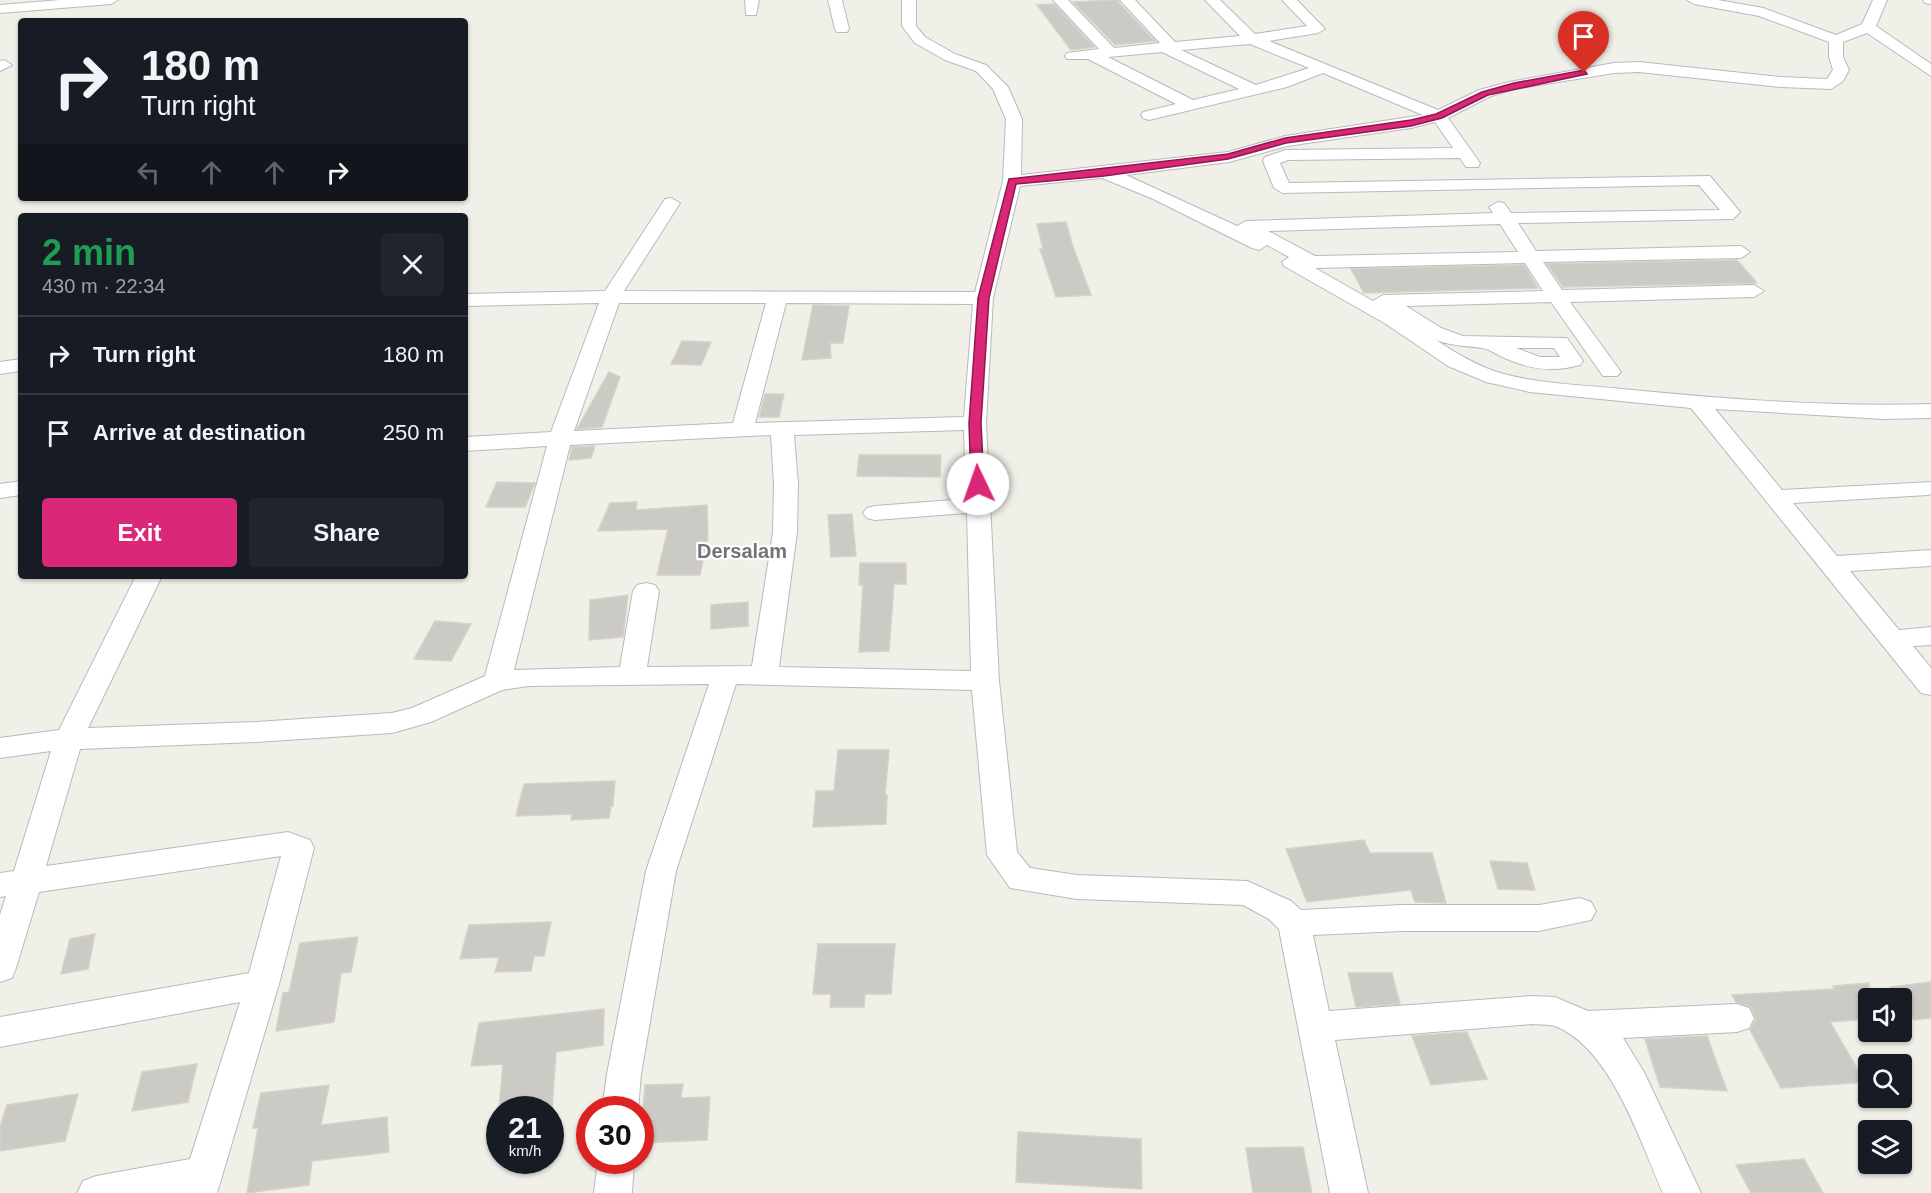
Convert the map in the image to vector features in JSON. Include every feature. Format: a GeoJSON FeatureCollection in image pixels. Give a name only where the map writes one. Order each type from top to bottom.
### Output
{"type":"FeatureCollection","features":[{"type":"Feature","properties":{"kind":"street"},"geometry":{"type":"LineString","coordinates":[[0,9],[111,0]]}},
{"type":"Feature","properties":{"kind":"street"},"geometry":{"type":"LineString","coordinates":[[835,0],[842,29]]}},
{"type":"Feature","properties":{"kind":"street"},"geometry":{"type":"LineString","coordinates":[[909,0],[909,26],[920,40],[950,57],[981,68],[1000,87],[1014,119],[1012,181],[983,298],[975,423],[984,681],[1002,855],[1021,879],[1077,886],[1247,893],[1280,910],[1294,923],[1349,1193]]}},
{"type":"Feature","properties":{"kind":"street"},"geometry":{"type":"LineString","coordinates":[[1060,0],[1110,52]]}},
{"type":"Feature","properties":{"kind":"street"},"geometry":{"type":"LineString","coordinates":[[1127,0],[1165,46],[1254,91]]}},
{"type":"Feature","properties":{"kind":"street"},"geometry":{"type":"LineString","coordinates":[[1212,0],[1252,39],[1439,116],[1466,153],[1482,182],[1556,296],[1610,372]]}},
{"type":"Feature","properties":{"kind":"street"},"geometry":{"type":"LineString","coordinates":[[1072,56],[1252,39],[1318,28],[1289,0]]}},
{"type":"Feature","properties":{"kind":"street"},"geometry":{"type":"LineString","coordinates":[[1694,0],[1763,12],[1836,40],[1868,27],[1880,0]]}},
{"type":"Feature","properties":{"kind":"street"},"geometry":{"type":"LineString","coordinates":[[1763,12],[1777,2]]}},
{"type":"Feature","properties":{"kind":"street"},"geometry":{"type":"LineString","coordinates":[[1868,27],[1931,71]]}},
{"type":"Feature","properties":{"kind":"street"},"geometry":{"type":"LineString","coordinates":[[1012,181],[1104,173],[1228,157],[1285,141],[1411,123],[1439,116],[1485,93],[1514,85],[1614,68],[1639,67],[1770,81],[1831,84],[1838,78],[1841,70],[1836,57],[1836,40]]}},
{"type":"Feature","properties":{"kind":"street"},"geometry":{"type":"LineString","coordinates":[[1089,54],[1191,105]]}},
{"type":"Feature","properties":{"kind":"street"},"geometry":{"type":"LineString","coordinates":[[1149,115],[1282,84],[1323,68]]}},
{"type":"Feature","properties":{"kind":"street"},"geometry":{"type":"LineString","coordinates":[[1466,153],[1286,155],[1271,160],[1283,188],[1482,182],[1704,180],[1731,212],[1727,215],[1505,218],[1246,226],[1446,338],[1460,342],[1489,343]]}},
{"type":"Feature","properties":{"kind":"street"},"geometry":{"type":"LineString","coordinates":[[1104,173],[1157,194],[1237,232],[1393,320],[1455,362],[1493,378],[1530,386],[1697,402],[1884,412],[1931,411]]}},
{"type":"Feature","properties":{"kind":"street"},"geometry":{"type":"LineString","coordinates":[[497,682],[560,438],[611,297],[671,203]]}},
{"type":"Feature","properties":{"kind":"street"},"geometry":{"type":"LineString","coordinates":[[1311,261],[1741,252]]}},
{"type":"Feature","properties":{"kind":"street"},"geometry":{"type":"LineString","coordinates":[[1383,301],[1754,291]]}},
{"type":"Feature","properties":{"kind":"street"},"geometry":{"type":"LineString","coordinates":[[468,300],[611,297],[983,298]]}},
{"type":"Feature","properties":{"kind":"street"},"geometry":{"type":"LineString","coordinates":[[742,429],[778,297]]}},
{"type":"Feature","properties":{"kind":"street"},"geometry":{"type":"LineString","coordinates":[[0,368],[18,365]]}},
{"type":"Feature","properties":{"kind":"street"},"geometry":{"type":"LineString","coordinates":[[1697,402],[1931,687]]}},
{"type":"Feature","properties":{"kind":"street"},"geometry":{"type":"LineString","coordinates":[[468,444],[742,429],[975,423]]}},
{"type":"Feature","properties":{"kind":"street"},"geometry":{"type":"LineString","coordinates":[[764,676],[785,532],[786,484],[782,428]]}},
{"type":"Feature","properties":{"kind":"street"},"geometry":{"type":"LineString","coordinates":[[0,491],[18,488]]}},
{"type":"Feature","properties":{"kind":"street"},"geometry":{"type":"LineString","coordinates":[[1775,497],[1928,488]]}},
{"type":"Feature","properties":{"kind":"street"},"geometry":{"type":"LineString","coordinates":[[875,513],[979,505]]}},
{"type":"Feature","properties":{"kind":"street"},"geometry":{"type":"LineString","coordinates":[[1829,564],[1931,558]]}},
{"type":"Feature","properties":{"kind":"street"},"geometry":{"type":"LineString","coordinates":[[0,968],[13,883],[69,739],[148,579]]}},
{"type":"Feature","properties":{"kind":"street"},"geometry":{"type":"LineString","coordinates":[[632,675],[646,591]]}},
{"type":"Feature","properties":{"kind":"street"},"geometry":{"type":"LineString","coordinates":[[1891,639],[1931,636]]}},
{"type":"Feature","properties":{"kind":"street"},"geometry":{"type":"LineString","coordinates":[[0,748],[69,739],[256,732],[392,723],[421,715],[497,682],[560,675],[726,675],[984,681]]}},
{"type":"Feature","properties":{"kind":"street"},"geometry":{"type":"LineString","coordinates":[[622,1096],[661,871],[726,675]]}},
{"type":"Feature","properties":{"kind":"street"},"geometry":{"type":"LineString","coordinates":[[13,883],[275,845],[299,848],[262,984],[200,1184],[96,1193]]}},
{"type":"Feature","properties":{"kind":"street"},"geometry":{"type":"LineString","coordinates":[[1294,923],[1401,918],[1539,918],[1580,911]]}},
{"type":"Feature","properties":{"kind":"street"},"geometry":{"type":"LineString","coordinates":[[0,1032],[262,984]]}},
{"type":"Feature","properties":{"kind":"street"},"geometry":{"type":"LineString","coordinates":[[1315,1027],[1555,1011],[1599,1036],[1620,1061],[1682,1193]]}},
{"type":"Feature","properties":{"kind":"street"},"geometry":{"type":"LineString","coordinates":[[1583,1026],[1737,1018]]}},
{"type":"Feature","properties":{"kind":"street"},"geometry":{"type":"LineString","coordinates":[[613,1193],[615,1174]]}},
{"type":"Feature","properties":{"kind":"building"},"geometry":{"type":"Polygon","coordinates":[[[1118,0],[1155,41],[1115,45],[1073,2],[1118,0]]]}},
{"type":"Feature","properties":{"kind":"building"},"geometry":{"type":"Polygon","coordinates":[[[1054,4],[1094,47],[1071,50],[1037,5],[1054,4]]]}},
{"type":"Feature","properties":{"kind":"building"},"geometry":{"type":"Polygon","coordinates":[[[1066,222],[1091,295],[1056,297],[1040,249],[1043,249],[1037,224],[1066,222]]]}},
{"type":"Feature","properties":{"kind":"building"},"geometry":{"type":"Polygon","coordinates":[[[1737,260],[1757,283],[1563,287],[1547,264],[1737,260]]]}},
{"type":"Feature","properties":{"kind":"building"},"geometry":{"type":"Polygon","coordinates":[[[1524,265],[1538,288],[1364,293],[1351,269],[1524,265]]]}},
{"type":"Feature","properties":{"kind":"building"},"geometry":{"type":"Polygon","coordinates":[[[813,305],[849,306],[843,343],[830,343],[831,358],[802,360],[813,305]]]}},
{"type":"Feature","properties":{"kind":"building"},"geometry":{"type":"Polygon","coordinates":[[[682,341],[711,342],[701,365],[671,364],[682,341]]]}},
{"type":"Feature","properties":{"kind":"building"},"geometry":{"type":"Polygon","coordinates":[[[609,372],[620,377],[602,427],[577,429],[609,372]]]}},
{"type":"Feature","properties":{"kind":"building"},"geometry":{"type":"Polygon","coordinates":[[[765,394],[784,394],[779,417],[759,417],[765,394]]]}},
{"type":"Feature","properties":{"kind":"building"},"geometry":{"type":"Polygon","coordinates":[[[595,446],[591,458],[569,460],[572,447],[595,446]]]}},
{"type":"Feature","properties":{"kind":"building"},"geometry":{"type":"Polygon","coordinates":[[[859,455],[941,455],[940,477],[857,476],[859,455]]]}},
{"type":"Feature","properties":{"kind":"building"},"geometry":{"type":"Polygon","coordinates":[[[497,482],[535,483],[525,507],[486,507],[497,482]]]}},
{"type":"Feature","properties":{"kind":"building"},"geometry":{"type":"Polygon","coordinates":[[[637,502],[636,510],[707,505],[708,536],[700,575],[657,575],[668,529],[598,531],[610,503],[637,502]]]}},
{"type":"Feature","properties":{"kind":"building"},"geometry":{"type":"Polygon","coordinates":[[[852,514],[856,556],[831,557],[828,515],[852,514]]]}},
{"type":"Feature","properties":{"kind":"building"},"geometry":{"type":"Polygon","coordinates":[[[860,563],[906,563],[906,584],[894,584],[889,651],[859,652],[863,585],[859,585],[860,563]]]}},
{"type":"Feature","properties":{"kind":"building"},"geometry":{"type":"Polygon","coordinates":[[[628,595],[623,637],[589,640],[590,600],[628,595]]]}},
{"type":"Feature","properties":{"kind":"building"},"geometry":{"type":"Polygon","coordinates":[[[748,602],[748,626],[711,629],[711,605],[748,602]]]}},
{"type":"Feature","properties":{"kind":"building"},"geometry":{"type":"Polygon","coordinates":[[[435,621],[471,624],[451,661],[414,659],[435,621]]]}},
{"type":"Feature","properties":{"kind":"building"},"geometry":{"type":"Polygon","coordinates":[[[838,750],[889,750],[885,795],[887,795],[886,824],[813,827],[816,791],[834,791],[838,750]]]}},
{"type":"Feature","properties":{"kind":"building"},"geometry":{"type":"Polygon","coordinates":[[[615,781],[613,806],[611,806],[609,818],[571,820],[572,814],[516,816],[524,784],[615,781]]]}},
{"type":"Feature","properties":{"kind":"building"},"geometry":{"type":"Polygon","coordinates":[[[1364,840],[1370,853],[1432,853],[1446,903],[1415,902],[1411,890],[1307,902],[1286,849],[1364,840]]]}},
{"type":"Feature","properties":{"kind":"building"},"geometry":{"type":"Polygon","coordinates":[[[1490,861],[1527,863],[1535,890],[1498,889],[1490,861]]]}},
{"type":"Feature","properties":{"kind":"building"},"geometry":{"type":"Polygon","coordinates":[[[551,922],[544,956],[534,956],[531,971],[495,972],[499,957],[460,959],[469,925],[551,922]]]}},
{"type":"Feature","properties":{"kind":"building"},"geometry":{"type":"Polygon","coordinates":[[[95,934],[88,969],[61,974],[70,939],[95,934]]]}},
{"type":"Feature","properties":{"kind":"building"},"geometry":{"type":"Polygon","coordinates":[[[358,937],[351,972],[341,973],[334,1022],[276,1031],[283,993],[289,992],[300,943],[358,937]]]}},
{"type":"Feature","properties":{"kind":"building"},"geometry":{"type":"Polygon","coordinates":[[[818,944],[895,944],[891,994],[865,994],[864,1007],[830,1007],[831,994],[813,994],[818,944]]]}},
{"type":"Feature","properties":{"kind":"building"},"geometry":{"type":"Polygon","coordinates":[[[1348,973],[1392,973],[1400,1004],[1356,1007],[1348,973]]]}},
{"type":"Feature","properties":{"kind":"building"},"geometry":{"type":"Polygon","coordinates":[[[1931,982],[1931,1018],[1914,1020],[1912,1017],[1912,988],[1890,987],[1931,982]]]}},
{"type":"Feature","properties":{"kind":"building"},"geometry":{"type":"Polygon","coordinates":[[[1869,983],[1869,988],[1858,988],[1858,1020],[1830,1022],[1858,1070],[1858,1082],[1781,1088],[1750,1030],[1756,1019],[1751,1007],[1736,1002],[1732,995],[1835,989],[1833,986],[1869,983]]]}},
{"type":"Feature","properties":{"kind":"building"},"geometry":{"type":"Polygon","coordinates":[[[604,1009],[603,1045],[556,1052],[553,1096],[500,1096],[503,1064],[471,1066],[479,1023],[604,1009]]]}},
{"type":"Feature","properties":{"kind":"building"},"geometry":{"type":"Polygon","coordinates":[[[1467,1032],[1487,1079],[1431,1085],[1412,1036],[1467,1032]]]}},
{"type":"Feature","properties":{"kind":"building"},"geometry":{"type":"Polygon","coordinates":[[[1707,1036],[1727,1091],[1660,1087],[1645,1039],[1707,1036]]]}},
{"type":"Feature","properties":{"kind":"building"},"geometry":{"type":"Polygon","coordinates":[[[197,1064],[188,1102],[132,1111],[142,1072],[197,1064]]]}},
{"type":"Feature","properties":{"kind":"building"},"geometry":{"type":"Polygon","coordinates":[[[683,1084],[681,1098],[710,1097],[707,1140],[654,1142],[654,1096],[644,1096],[645,1085],[683,1084]]]}},
{"type":"Feature","properties":{"kind":"building"},"geometry":{"type":"Polygon","coordinates":[[[329,1085],[321,1125],[387,1117],[389,1152],[312,1161],[309,1185],[247,1193],[258,1128],[253,1128],[261,1093],[329,1085]]]}},
{"type":"Feature","properties":{"kind":"building"},"geometry":{"type":"Polygon","coordinates":[[[78,1094],[65,1141],[0,1151],[0,1127],[7,1105],[78,1094]]]}},
{"type":"Feature","properties":{"kind":"building"},"geometry":{"type":"Polygon","coordinates":[[[1018,1132],[1141,1139],[1142,1189],[1016,1182],[1018,1132]]]}},
{"type":"Feature","properties":{"kind":"building"},"geometry":{"type":"Polygon","coordinates":[[[1303,1147],[1312,1193],[1253,1193],[1246,1148],[1303,1147]]]}},
{"type":"Feature","properties":{"kind":"building"},"geometry":{"type":"Polygon","coordinates":[[[1804,1159],[1823,1193],[1751,1193],[1736,1165],[1804,1159]]]}},
{"type":"Feature","properties":{"kind":"district","name":"Dersalam"},"geometry":{"type":"Point","coordinates":[742,551]}},
{"type":"Feature","properties":{"kind":"route"},"geometry":{"type":"LineString","coordinates":[[978,484],[975,423],[983,298],[1012,181],[1104,173],[1228,157],[1285,141],[1411,123],[1439,116],[1485,93],[1514,85],[1584,73]]}}]}
